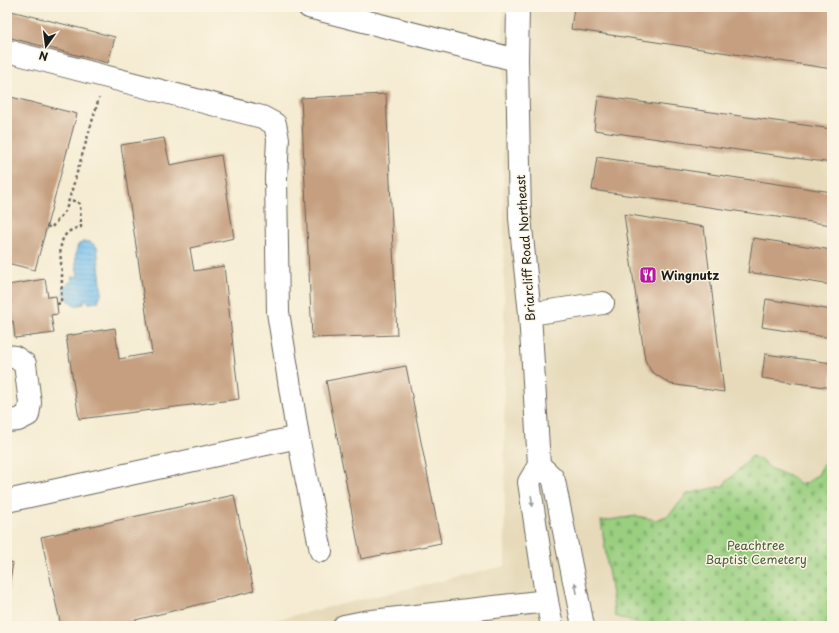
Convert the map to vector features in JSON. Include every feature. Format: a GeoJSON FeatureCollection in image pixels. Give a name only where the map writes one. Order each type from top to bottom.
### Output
{"type":"FeatureCollection","features":[{"type":"Feature","properties":{"kind":"street"},"geometry":{"type":"LineString","coordinates":[[309,7],[517,60]]}},
{"type":"Feature","properties":{"kind":"street","name":"Briarcliff Road Northeast"},"geometry":{"type":"LineString","coordinates":[[518,7],[517,60],[520,218],[530,314],[539,465]]}},
{"type":"Feature","properties":{"kind":"street"},"geometry":{"type":"LineString","coordinates":[[7,51],[262,117],[275,124],[278,139],[276,178],[278,312],[298,437],[321,551]]}},
{"type":"Feature","properties":{"kind":"street"},"geometry":{"type":"LineString","coordinates":[[530,314],[603,303]]}},
{"type":"Feature","properties":{"kind":"street"},"geometry":{"type":"LineString","coordinates":[[7,356],[15,357],[25,364],[30,404],[28,415],[18,420],[7,421]]}},
{"type":"Feature","properties":{"kind":"street"},"geometry":{"type":"LineString","coordinates":[[7,501],[298,437]]}},
{"type":"Feature","properties":{"kind":"street"},"geometry":{"type":"LineString","coordinates":[[552,626],[529,482],[539,465],[552,477],[554,481],[583,626]]}},
{"type":"Feature","properties":{"kind":"street"},"geometry":{"type":"LineString","coordinates":[[344,626],[364,622],[547,601]]}},
{"type":"Feature","properties":{"kind":"path"},"geometry":{"type":"LineString","coordinates":[[46,226],[51,228],[66,210],[105,76]]}},
{"type":"Feature","properties":{"kind":"path"},"geometry":{"type":"LineString","coordinates":[[57,304],[61,303],[62,275],[59,254],[61,244],[66,234],[74,228],[81,227],[80,204],[69,200]]}},
{"type":"Feature","properties":{"kind":"shaded area"},"geometry":{"type":"Polygon","coordinates":[[[503,7],[832,7],[832,626],[248,626],[505,566],[503,7]]]}},
{"type":"Feature","properties":{"kind":"green space","name":"Peachtree Baptist Cemetery"},"geometry":{"type":"Polygon","coordinates":[[[752,456],[763,461],[770,468],[793,478],[799,484],[807,483],[818,475],[822,466],[832,456],[832,626],[645,626],[615,616],[601,521],[637,516],[656,520],[669,515],[687,494],[722,486],[752,456]]]}},
{"type":"Feature","properties":{"kind":"water"},"geometry":{"type":"Polygon","coordinates":[[[83,242],[90,242],[97,247],[102,294],[99,297],[98,302],[89,303],[86,299],[84,300],[84,304],[74,306],[72,302],[67,300],[63,294],[68,283],[72,281],[71,277],[78,276],[76,253],[78,245],[83,242]]]}},
{"type":"Feature","properties":{"kind":"building"},"geometry":{"type":"Polygon","coordinates":[[[574,7],[832,7],[832,69],[571,29],[574,7]]]}},
{"type":"Feature","properties":{"kind":"building"},"geometry":{"type":"Polygon","coordinates":[[[11,11],[115,37],[108,63],[7,37],[7,29],[11,11]]]}},
{"type":"Feature","properties":{"kind":"building"},"geometry":{"type":"Polygon","coordinates":[[[386,94],[397,335],[312,338],[301,98],[386,94]]]}},
{"type":"Feature","properties":{"kind":"building"},"geometry":{"type":"Polygon","coordinates":[[[7,96],[77,114],[35,270],[7,263],[7,96]]]}},
{"type":"Feature","properties":{"kind":"building"},"geometry":{"type":"Polygon","coordinates":[[[598,96],[832,129],[832,163],[594,130],[598,96]]]}},
{"type":"Feature","properties":{"kind":"building"},"geometry":{"type":"Polygon","coordinates":[[[164,138],[170,165],[221,155],[234,238],[190,248],[194,271],[224,266],[239,399],[79,419],[66,336],[115,328],[119,359],[152,353],[121,145],[164,138]]]}},
{"type":"Feature","properties":{"kind":"building"},"geometry":{"type":"Polygon","coordinates":[[[597,157],[832,192],[832,225],[592,190],[597,157]]]}},
{"type":"Feature","properties":{"kind":"building"},"geometry":{"type":"Polygon","coordinates":[[[624,214],[704,227],[724,392],[670,384],[651,371],[645,360],[624,214]]]}},
{"type":"Feature","properties":{"kind":"building"},"geometry":{"type":"Polygon","coordinates":[[[753,238],[832,250],[832,285],[748,272],[753,238]]]}},
{"type":"Feature","properties":{"kind":"building"},"geometry":{"type":"Polygon","coordinates":[[[45,279],[48,297],[56,296],[58,314],[51,315],[54,333],[15,338],[13,321],[7,322],[7,303],[11,302],[8,285],[45,279]]]}},
{"type":"Feature","properties":{"kind":"building"},"geometry":{"type":"Polygon","coordinates":[[[766,299],[832,310],[832,338],[762,327],[766,299]]]}},
{"type":"Feature","properties":{"kind":"building"},"geometry":{"type":"Polygon","coordinates":[[[765,354],[832,363],[832,388],[762,378],[765,354]]]}},
{"type":"Feature","properties":{"kind":"building"},"geometry":{"type":"Polygon","coordinates":[[[406,366],[441,543],[361,559],[326,381],[406,366]]]}},
{"type":"Feature","properties":{"kind":"building"},"geometry":{"type":"Polygon","coordinates":[[[234,495],[254,591],[111,626],[61,626],[41,537],[234,495]]]}},
{"type":"Feature","properties":{"kind":"building"},"geometry":{"type":"Polygon","coordinates":[[[7,561],[13,563],[8,591],[7,591],[7,561]]]}},
{"type":"Feature","properties":{"kind":"place","name":"Wingnutz"},"geometry":{"type":"Point","coordinates":[648,275]}}]}
